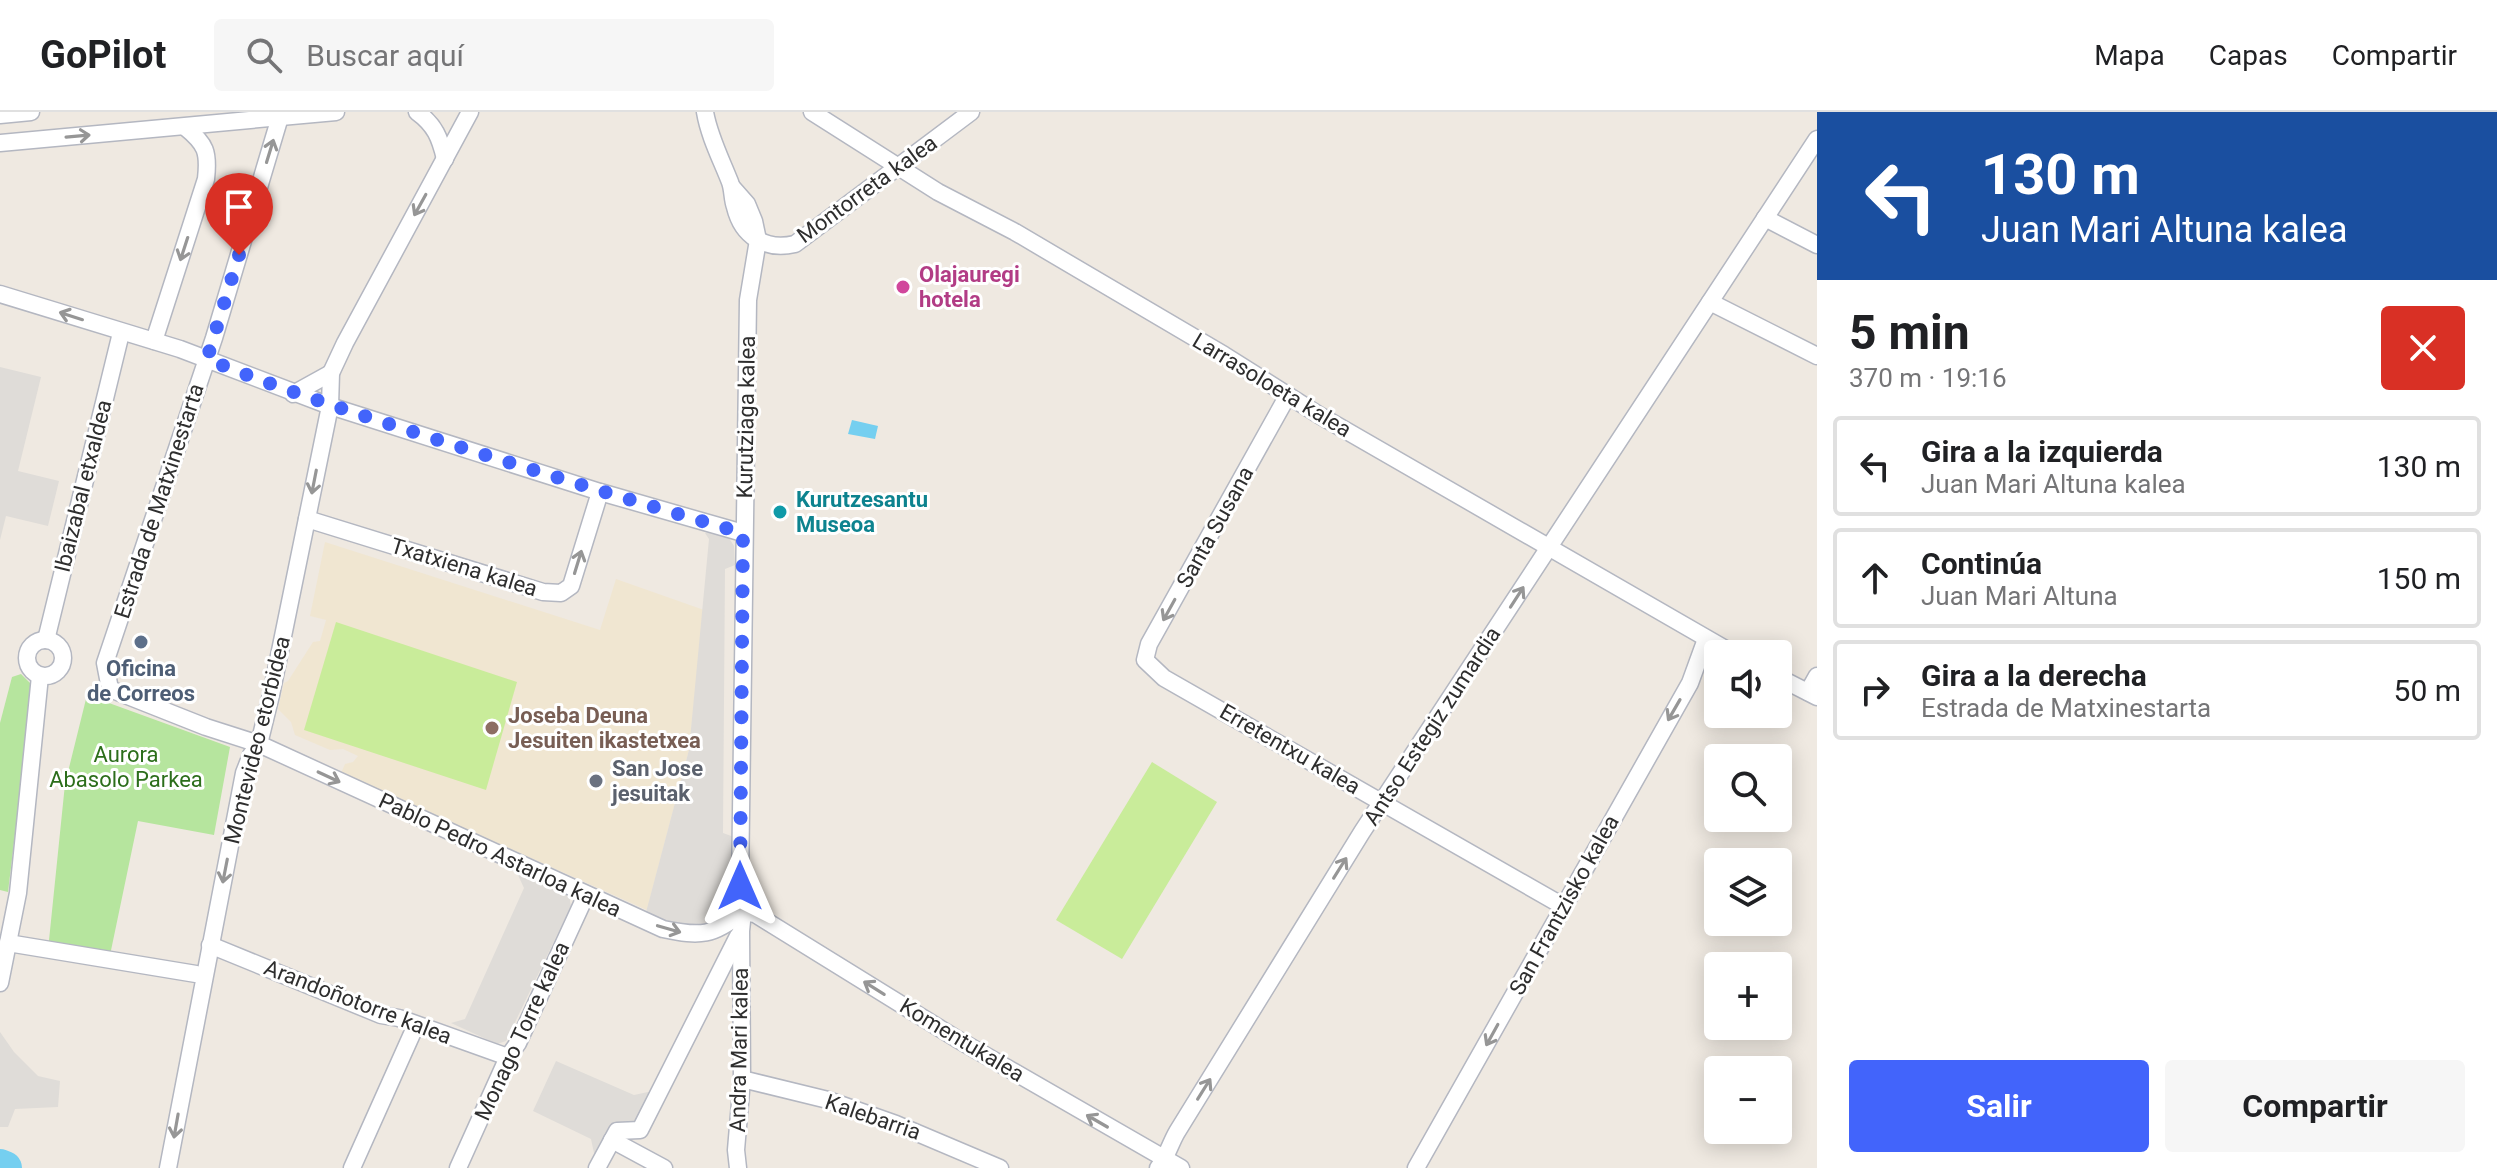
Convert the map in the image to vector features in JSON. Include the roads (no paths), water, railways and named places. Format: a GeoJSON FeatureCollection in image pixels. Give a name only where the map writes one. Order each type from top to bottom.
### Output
{"type":"FeatureCollection","features":[{"type":"Feature","properties":{"kind":"street"},"geometry":{"type":"LineString","coordinates":[[0,115],[31,112]]}},
{"type":"Feature","properties":{"kind":"street"},"geometry":{"type":"LineString","coordinates":[[0,143],[336,112]]}},
{"type":"Feature","properties":{"kind":"street"},"geometry":{"type":"LineString","coordinates":[[417,112],[439,134],[445,159]]}},
{"type":"Feature","properties":{"kind":"street"},"geometry":{"type":"LineString","coordinates":[[293,394],[331,373],[470,112]]}},
{"type":"Feature","properties":{"kind":"street","name":"Larrasoloeta kalea"},"geometry":{"type":"LineString","coordinates":[[812,112],[938,192],[1015,232],[1706,639]]}},
{"type":"Feature","properties":{"kind":"street","name":"Montorreta kalea"},"geometry":{"type":"LineString","coordinates":[[758,240],[779,247],[795,244],[971,112]]}},
{"type":"Feature","properties":{"kind":"street","name":"Kurutziaga kalea"},"geometry":{"type":"LineString","coordinates":[[703,116],[732,187],[747,204],[758,240],[748,300],[743,533],[741,931]]}},
{"type":"Feature","properties":{"kind":"street","name":"Estrada de Matxinestarta"},"geometry":{"type":"LineString","coordinates":[[259,744],[206,727],[110,689],[105,663],[207,359],[280,117]]}},
{"type":"Feature","properties":{"kind":"street"},"geometry":{"type":"LineString","coordinates":[[154,341],[206,179],[208,158],[198,138],[185,127]]}},
{"type":"Feature","properties":{"kind":"street","name":"Antso Estegiz zumardia"},"geometry":{"type":"LineString","coordinates":[[1162,1163],[1177,1132],[1382,803],[1815,145]]}},
{"type":"Feature","properties":{"kind":"street"},"geometry":{"type":"LineString","coordinates":[[1765,218],[1817,245]]}},
{"type":"Feature","properties":{"kind":"street"},"geometry":{"type":"LineString","coordinates":[[750,287],[779,247]]}},
{"type":"Feature","properties":{"kind":"street"},"geometry":{"type":"LineString","coordinates":[[0,294],[154,341],[330,406],[600,492],[743,533]]}},
{"type":"Feature","properties":{"kind":"street"},"geometry":{"type":"LineString","coordinates":[[1710,302],[1817,356]]}},
{"type":"Feature","properties":{"kind":"street","name":"Ibaizabal etxaldea"},"geometry":{"type":"LineString","coordinates":[[46,640],[121,333]]}},
{"type":"Feature","properties":{"kind":"street","name":"Montevideo etorbidea"},"geometry":{"type":"LineString","coordinates":[[168,1168],[244,773],[259,744],[271,695],[330,406],[331,373]]}},
{"type":"Feature","properties":{"kind":"street","name":"Santa Susana"},"geometry":{"type":"LineString","coordinates":[[1145,660],[1149,644],[1288,395]]}},
{"type":"Feature","properties":{"kind":"street"},"geometry":{"type":"LineString","coordinates":[[325,429],[366,417]]}},
{"type":"Feature","properties":{"kind":"street","name":"Txatxiena kalea"},"geometry":{"type":"LineString","coordinates":[[307,519],[543,592],[561,593],[571,586],[600,492]]}},
{"type":"Feature","properties":{"kind":"street","name":"San Frantzisko kalea"},"geometry":{"type":"LineString","coordinates":[[1416,1168],[1690,683],[1706,639]]}},
{"type":"Feature","properties":{"kind":"street"},"geometry":{"type":"LineString","coordinates":[[39,640],[53,641],[60,647],[63,664],[56,673],[40,676],[27,664],[27,655],[39,640]]}},
{"type":"Feature","properties":{"kind":"street","name":"Erretentxu kalea"},"geometry":{"type":"LineString","coordinates":[[1145,660],[1164,678],[1563,906]]}},
{"type":"Feature","properties":{"kind":"street"},"geometry":{"type":"LineString","coordinates":[[0,983],[18,893],[40,676]]}},
{"type":"Feature","properties":{"kind":"street"},"geometry":{"type":"LineString","coordinates":[[1792,684],[1813,695],[1817,676]]}},
{"type":"Feature","properties":{"kind":"street","name":"Pablo Pedro Astarloa kalea"},"geometry":{"type":"LineString","coordinates":[[259,744],[663,929],[701,934],[724,928],[743,912]]}},
{"type":"Feature","properties":{"kind":"street","name":"Monago Torre kalea"},"geometry":{"type":"LineString","coordinates":[[458,1168],[586,895]]}},
{"type":"Feature","properties":{"kind":"street","name":"Komentukalea"},"geometry":{"type":"LineString","coordinates":[[743,912],[755,914],[957,1039],[1131,1140],[1162,1163],[1181,1168]]}},
{"type":"Feature","properties":{"kind":"street"},"geometry":{"type":"LineString","coordinates":[[597,1168],[617,1131],[640,1130],[741,931]]}},
{"type":"Feature","properties":{"kind":"street","name":"Andra Mari kalea"},"geometry":{"type":"LineString","coordinates":[[738,1168],[736,1150],[742,1079],[741,931]]}},
{"type":"Feature","properties":{"kind":"street"},"geometry":{"type":"LineString","coordinates":[[8,943],[196,974]]}},
{"type":"Feature","properties":{"kind":"street","name":"Arandoñotorre kalea"},"geometry":{"type":"LineString","coordinates":[[210,945],[381,1015],[399,1018],[508,1057]]}},
{"type":"Feature","properties":{"kind":"street"},"geometry":{"type":"LineString","coordinates":[[352,1168],[416,1025]]}},
{"type":"Feature","properties":{"kind":"street","name":"Kalebarria"},"geometry":{"type":"LineString","coordinates":[[742,1079],[856,1109],[1000,1168]]}},
{"type":"Feature","properties":{"kind":"street"},"geometry":{"type":"LineString","coordinates":[[612,1140],[664,1168]]}},
{"type":"Feature","properties":{"kind":"water"},"geometry":{"type":"Polygon","coordinates":[[[852,420],[878,426],[875,439],[848,434],[852,420]]]}},
{"type":"Feature","properties":{"kind":"waterway"},"geometry":{"type":"LineString","coordinates":[[0,1166],[5,1168]]}},
{"type":"Feature","properties":{"kind":"place","name":"Olajauregi hotela"},"geometry":{"type":"Point","coordinates":[903,287]}},
{"type":"Feature","properties":{"kind":"place","name":"Kurutzesantu Museoa"},"geometry":{"type":"Point","coordinates":[780,512]}},
{"type":"Feature","properties":{"kind":"place","name":"Oficina de Correos"},"geometry":{"type":"Point","coordinates":[141,642]}},
{"type":"Feature","properties":{"kind":"place","name":"Joseba Deuna Jesuiten ikastetxea"},"geometry":{"type":"Point","coordinates":[492,728]}},
{"type":"Feature","properties":{"kind":"place","name":"San Jose jesuitak"},"geometry":{"type":"Point","coordinates":[596,781]}},
{"type":"Feature","properties":{"kind":"park label","name":"Aurora Abasolo Parkea"},"geometry":{"type":"Point","coordinates":[126,766]}}]}
